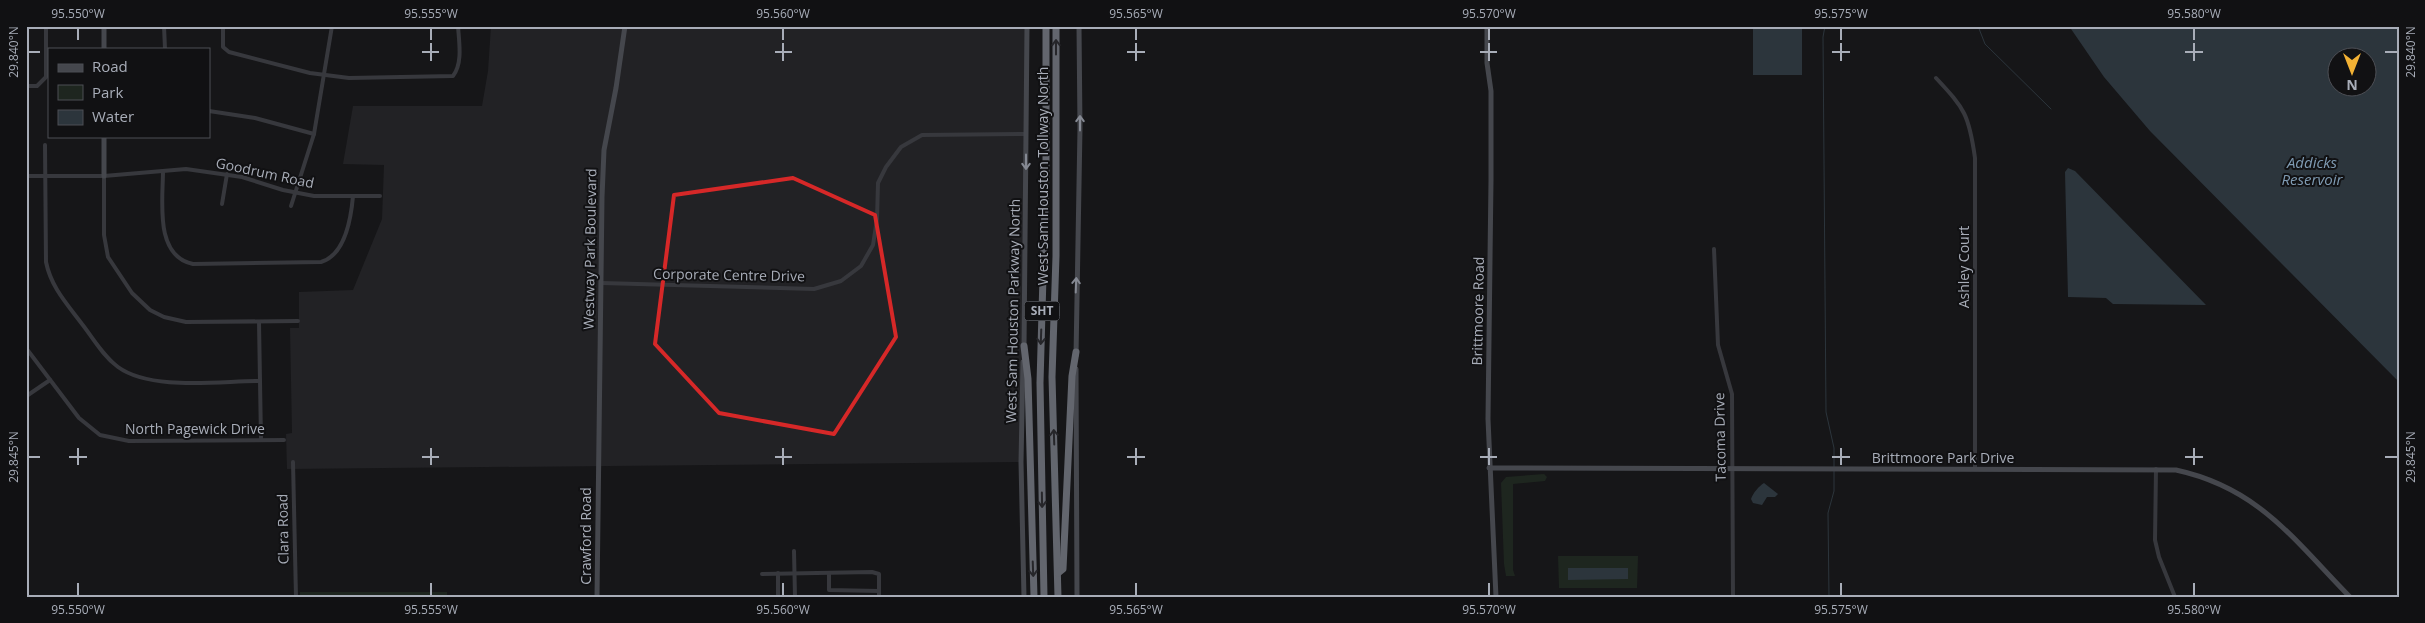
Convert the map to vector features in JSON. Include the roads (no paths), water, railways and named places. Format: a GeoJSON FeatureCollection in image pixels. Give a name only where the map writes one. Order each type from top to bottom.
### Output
{"type":"FeatureCollection","features":[{"type":"Feature","properties":{"kind":"highway","name":"West Sam Houston Tollway North"},"geometry":{"type":"LineString","coordinates":[[1044,597],[1040,374],[1046,170],[1046,26]]}},
{"type":"Feature","properties":{"kind":"highway","name":"West Sam Houston Tollway North"},"geometry":{"type":"LineString","coordinates":[[1056,26],[1056,256],[1052,377],[1058,597]]}},
{"type":"Feature","properties":{"kind":"highway"},"geometry":{"type":"LineString","coordinates":[[1024,346],[1028,379],[1034,597]]}},
{"type":"Feature","properties":{"kind":"highway"},"geometry":{"type":"LineString","coordinates":[[1058,573],[1063,569],[1072,376],[1076,352]]}},
{"type":"Feature","properties":{"kind":"main road"},"geometry":{"type":"LineString","coordinates":[[104,26],[104,48]]}},
{"type":"Feature","properties":{"kind":"main road","name":"Westway Park Boulevard"},"geometry":{"type":"LineString","coordinates":[[597,474],[604,150],[625,26]]}},
{"type":"Feature","properties":{"kind":"main road","name":"West Sam Houston Parkway North"},"geometry":{"type":"LineString","coordinates":[[1024,597],[1021,462],[1027,26]]}},
{"type":"Feature","properties":{"kind":"main road"},"geometry":{"type":"LineString","coordinates":[[1077,597],[1076,352],[1080,128],[1079,26]]}},
{"type":"Feature","properties":{"kind":"main road","name":"Brittmoore Road"},"geometry":{"type":"LineString","coordinates":[[1487,26],[1487,63],[1491,101],[1491,238],[1488,353],[1489,468],[1496,597]]}},
{"type":"Feature","properties":{"kind":"main road"},"geometry":{"type":"LineString","coordinates":[[104,138],[104,176]]}},
{"type":"Feature","properties":{"kind":"main road","name":"Brittmoore Park Drive"},"geometry":{"type":"LineString","coordinates":[[1489,468],[2176,470],[2207,478],[2248,498],[2289,532],[2350,597]]}},
{"type":"Feature","properties":{"kind":"main road","name":"Crawford Road"},"geometry":{"type":"LineString","coordinates":[[597,474],[597,597]]}},
{"type":"Feature","properties":{"kind":"street"},"geometry":{"type":"LineString","coordinates":[[26,86],[41,84],[46,77],[46,26]]}},
{"type":"Feature","properties":{"kind":"street"},"geometry":{"type":"LineString","coordinates":[[164,26],[165,48]]}},
{"type":"Feature","properties":{"kind":"street"},"geometry":{"type":"LineString","coordinates":[[223,26],[225,50],[228,52],[324,75],[349,78],[453,76],[457,70],[459,60],[458,26]]}},
{"type":"Feature","properties":{"kind":"street"},"geometry":{"type":"LineString","coordinates":[[291,206],[314,134],[332,26]]}},
{"type":"Feature","properties":{"kind":"street","name":"Ashley Court"},"geometry":{"type":"LineString","coordinates":[[1936,78],[1960,104],[1971,128],[1975,158],[1975,468]]}},
{"type":"Feature","properties":{"kind":"street"},"geometry":{"type":"LineString","coordinates":[[210,111],[255,118],[314,134]]}},
{"type":"Feature","properties":{"kind":"street","name":"Corporate Centre Drive"},"geometry":{"type":"LineString","coordinates":[[602,283],[814,288],[842,281],[861,266],[873,245],[878,219],[878,183],[886,167],[901,147],[922,135],[1026,134]]}},
{"type":"Feature","properties":{"kind":"street"},"geometry":{"type":"LineString","coordinates":[[44,146],[46,262],[48,273],[56,290],[112,362],[127,372],[150,381],[260,381]]}},
{"type":"Feature","properties":{"kind":"street","name":"Goodrum Road"},"geometry":{"type":"LineString","coordinates":[[26,176],[104,176],[186,169],[227,174],[314,196],[380,196]]}},
{"type":"Feature","properties":{"kind":"street"},"geometry":{"type":"LineString","coordinates":[[163,171],[163,228],[165,236],[175,252],[186,262],[193,264],[313,262],[329,260],[337,251],[349,221],[353,196]]}},
{"type":"Feature","properties":{"kind":"street"},"geometry":{"type":"LineString","coordinates":[[222,204],[227,174]]}},
{"type":"Feature","properties":{"kind":"street"},"geometry":{"type":"LineString","coordinates":[[104,176],[104,235],[108,257],[141,303],[164,317],[186,322],[298,321]]}},
{"type":"Feature","properties":{"kind":"street","name":"Tacoma Drive"},"geometry":{"type":"LineString","coordinates":[[1714,249],[1718,345],[1728,374],[1732,394],[1733,597]]}},
{"type":"Feature","properties":{"kind":"street"},"geometry":{"type":"LineString","coordinates":[[259,322],[260,440]]}},
{"type":"Feature","properties":{"kind":"street"},"geometry":{"type":"LineString","coordinates":[[26,348],[50,380],[28,395]]}},
{"type":"Feature","properties":{"kind":"street","name":"North Pagewick Drive"},"geometry":{"type":"LineString","coordinates":[[50,380],[79,418],[89,428],[107,437],[129,441],[284,440]]}},
{"type":"Feature","properties":{"kind":"street","name":"Clara Road"},"geometry":{"type":"LineString","coordinates":[[294,462],[296,597]]}},
{"type":"Feature","properties":{"kind":"street"},"geometry":{"type":"LineString","coordinates":[[2156,469],[2155,540],[2158,557],[2176,597]]}},
{"type":"Feature","properties":{"kind":"street"},"geometry":{"type":"LineString","coordinates":[[794,551],[795,597]]}},
{"type":"Feature","properties":{"kind":"street"},"geometry":{"type":"LineString","coordinates":[[829,572],[829,590],[879,591]]}},
{"type":"Feature","properties":{"kind":"street"},"geometry":{"type":"LineString","coordinates":[[762,574],[872,572],[879,574],[879,597]]}},
{"type":"Feature","properties":{"kind":"street"},"geometry":{"type":"LineString","coordinates":[[778,573],[778,597]]}},
{"type":"Feature","properties":{"kind":"water"},"geometry":{"type":"Polygon","coordinates":[[[1753,26],[1802,26],[1802,75],[1753,75],[1753,26]]]}},
{"type":"Feature","properties":{"kind":"water","name":"Addicks Reservoir"},"geometry":{"type":"Polygon","coordinates":[[[2069,26],[2399,26],[2399,382],[2150,131],[2104,77],[2069,26]]]}},
{"type":"Feature","properties":{"kind":"water"},"geometry":{"type":"Polygon","coordinates":[[[2068,168],[2075,171],[2206,305],[2113,304],[2106,298],[2068,297],[2065,172],[2068,168]]]}},
{"type":"Feature","properties":{"kind":"water"},"geometry":{"type":"Polygon","coordinates":[[[1764,483],[1778,494],[1775,497],[1767,497],[1762,505],[1753,503],[1751,499],[1753,494],[1764,483]]]}},
{"type":"Feature","properties":{"kind":"water"},"geometry":{"type":"Polygon","coordinates":[[[1568,568],[1628,568],[1628,579],[1568,580],[1568,568]]]}},
{"type":"Feature","properties":{"kind":"waterway"},"geometry":{"type":"LineString","coordinates":[[1825,26],[1823,37],[1826,412],[1834,448],[1834,467]]}},
{"type":"Feature","properties":{"kind":"waterway"},"geometry":{"type":"LineString","coordinates":[[1978,26],[1985,44],[2051,109]]}},
{"type":"Feature","properties":{"kind":"waterway"},"geometry":{"type":"LineString","coordinates":[[1829,597],[1828,513],[1834,491],[1834,471]]}}]}
